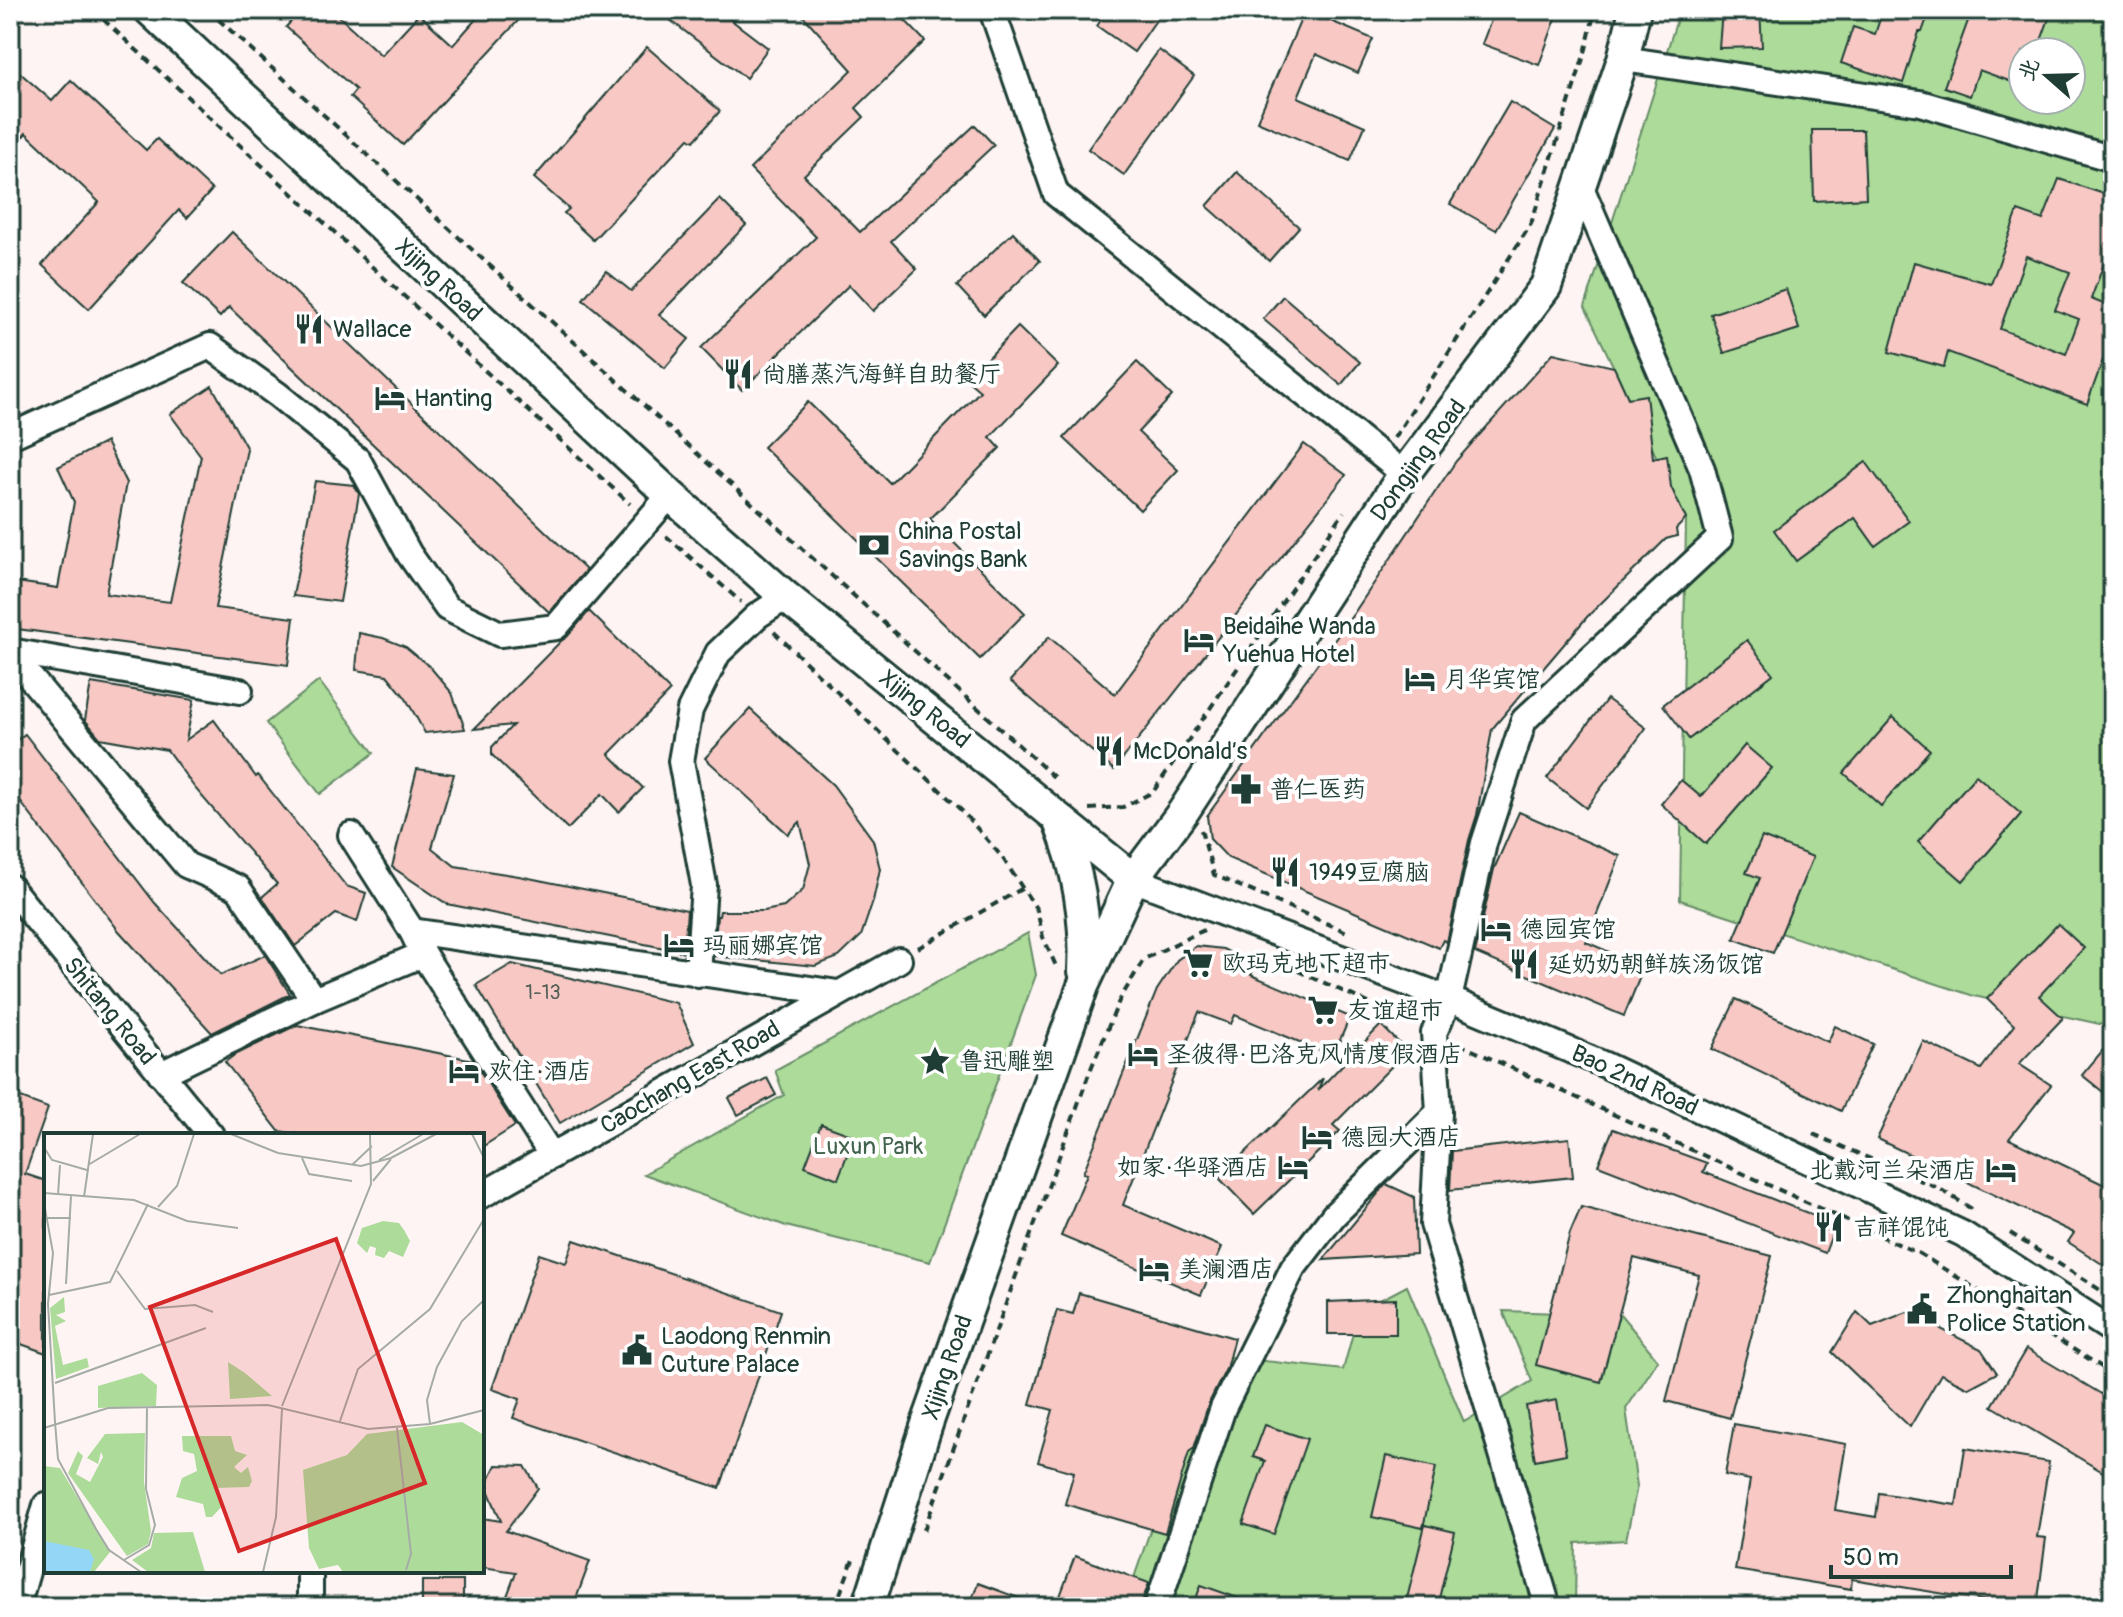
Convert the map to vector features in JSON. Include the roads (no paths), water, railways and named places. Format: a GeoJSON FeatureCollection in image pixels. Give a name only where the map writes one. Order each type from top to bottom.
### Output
{"type":"FeatureCollection","features":[{"type":"Feature","properties":{"kind":"main road","name":"Xijing Road"},"geometry":{"type":"LineString","coordinates":[[150,10],[670,495],[786,597],[1070,810],[1133,879],[1072,982],[868,1607]]}},
{"type":"Feature","properties":{"kind":"main road","name":"Dongjing Road"},"geometry":{"type":"LineString","coordinates":[[1133,879],[1183,812],[1393,465],[1546,286],[1623,59],[1635,10]]}},
{"type":"Feature","properties":{"kind":"main road"},"geometry":{"type":"LineString","coordinates":[[1070,810],[1067,840],[1086,937],[1072,982]]}},
{"type":"Feature","properties":{"kind":"street"},"geometry":{"type":"LineString","coordinates":[[992,10],[1056,194],[1393,465]]}},
{"type":"Feature","properties":{"kind":"street"},"geometry":{"type":"LineString","coordinates":[[1623,59],[1920,103],[2113,159]]}},
{"type":"Feature","properties":{"kind":"street"},"geometry":{"type":"LineString","coordinates":[[1548,1607],[1433,1224],[1439,1112],[1434,1033],[1449,999],[1484,843],[1524,720],[1720,538],[1702,469],[1580,185]]}},
{"type":"Feature","properties":{"kind":"street"},"geometry":{"type":"LineString","coordinates":[[15,434],[210,346],[278,395],[358,460],[409,554],[447,608],[500,634],[556,627],[670,495]]}},
{"type":"Feature","properties":{"kind":"street"},"geometry":{"type":"LineString","coordinates":[[698,974],[704,885],[681,761],[690,710],[718,653],[757,616],[786,597]]}},
{"type":"Feature","properties":{"kind":"street"},"geometry":{"type":"LineString","coordinates":[[10,652],[240,691]]}},
{"type":"Feature","properties":{"kind":"street"},"geometry":{"type":"LineString","coordinates":[[10,652],[186,865],[238,888],[314,1000]]}},
{"type":"Feature","properties":{"kind":"street"},"geometry":{"type":"LineString","coordinates":[[351,835],[552,1156]]}},
{"type":"Feature","properties":{"kind":"street","name":"Bao 2nd Road"},"geometry":{"type":"LineString","coordinates":[[1133,879],[1449,999],[1605,1065],[1963,1234],[2113,1331]]}},
{"type":"Feature","properties":{"kind":"street","name":"Shitang Road"},"geometry":{"type":"LineString","coordinates":[[13,903],[209,1133]]}},
{"type":"Feature","properties":{"kind":"street"},"geometry":{"type":"LineString","coordinates":[[412,931],[838,993]]}},
{"type":"Feature","properties":{"kind":"street"},"geometry":{"type":"LineString","coordinates":[[161,1074],[314,1000],[423,954]]}},
{"type":"Feature","properties":{"kind":"street","name":"Caochang East Road"},"geometry":{"type":"LineString","coordinates":[[484,1194],[899,960]]}},
{"type":"Feature","properties":{"kind":"street"},"geometry":{"type":"LineString","coordinates":[[1157,1607],[1223,1408],[1293,1268],[1334,1215],[1439,1112]]}},
{"type":"Feature","properties":{"kind":"street"},"geometry":{"type":"LineString","coordinates":[[17,1607],[44,1512]]}},
{"type":"Feature","properties":{"kind":"street"},"geometry":{"type":"LineString","coordinates":[[310,1573],[310,1607]]}},
{"type":"Feature","properties":{"kind":"place","name":"Wallace"},"geometry":{"type":"Point","coordinates":[309,329]}},
{"type":"Feature","properties":{"kind":"place","name":"尚膳蒸汽海鲜自助餐厅"},"geometry":{"type":"Point","coordinates":[738,374]}},
{"type":"Feature","properties":{"kind":"place","name":"Hanting"},"geometry":{"type":"Point","coordinates":[390,398]}},
{"type":"Feature","properties":{"kind":"place","name":"China Postal Savings Bank"},"geometry":{"type":"Point","coordinates":[874,545]}},
{"type":"Feature","properties":{"kind":"place","name":"Beidaihe Wanda Yuehua Hotel"},"geometry":{"type":"Point","coordinates":[1199,640]}},
{"type":"Feature","properties":{"kind":"place","name":"月华宾馆"},"geometry":{"type":"Point","coordinates":[1420,679]}},
{"type":"Feature","properties":{"kind":"place","name":"McDonald’s"},"geometry":{"type":"Point","coordinates":[1109,751]}},
{"type":"Feature","properties":{"kind":"place","name":"普仁医药"},"geometry":{"type":"Point","coordinates":[1246,789]}},
{"type":"Feature","properties":{"kind":"place","name":"1949豆腐脑"},"geometry":{"type":"Point","coordinates":[1285,872]}},
{"type":"Feature","properties":{"kind":"place","name":"德园宾馆"},"geometry":{"type":"Point","coordinates":[1496,929]}},
{"type":"Feature","properties":{"kind":"place","name":"玛丽娜宾馆"},"geometry":{"type":"Point","coordinates":[679,945]}},
{"type":"Feature","properties":{"kind":"place","name":"欧玛克地下超市"},"geometry":{"type":"Point","coordinates":[1198,963]}},
{"type":"Feature","properties":{"kind":"place","name":"延奶奶朝鲜族汤饭馆"},"geometry":{"type":"Point","coordinates":[1524,964]}},
{"type":"Feature","properties":{"kind":"place","name":"友谊超市"},"geometry":{"type":"Point","coordinates":[1323,1010]}},
{"type":"Feature","properties":{"kind":"place","name":"圣彼得·巴洛克风情度假酒店"},"geometry":{"type":"Point","coordinates":[1143,1054]}},
{"type":"Feature","properties":{"kind":"place","name":"鲁迅雕塑"},"geometry":{"type":"Point","coordinates":[935,1061]}},
{"type":"Feature","properties":{"kind":"place","name":"欢住·酒店"},"geometry":{"type":"Point","coordinates":[464,1071]}},
{"type":"Feature","properties":{"kind":"place","name":"德园大酒店"},"geometry":{"type":"Point","coordinates":[1317,1137]}},
{"type":"Feature","properties":{"kind":"place","name":"如家·华驿酒店"},"geometry":{"type":"Point","coordinates":[1293,1167]}},
{"type":"Feature","properties":{"kind":"place","name":"北戴河兰朵酒店"},"geometry":{"type":"Point","coordinates":[2001,1170]}},
{"type":"Feature","properties":{"kind":"place","name":"吉祥馄饨"},"geometry":{"type":"Point","coordinates":[1829,1227]}},
{"type":"Feature","properties":{"kind":"place","name":"美澜酒店"},"geometry":{"type":"Point","coordinates":[1154,1269]}},
{"type":"Feature","properties":{"kind":"place","name":"Zhonghaitan Police Station"},"geometry":{"type":"Point","coordinates":[1922,1309]}},
{"type":"Feature","properties":{"kind":"place","name":"Laodong Renmin Cuture Palace"},"geometry":{"type":"Point","coordinates":[637,1350]}},
{"type":"Feature","properties":{"kind":"park label","name":"Luxun Park"},"geometry":{"type":"Point","coordinates":[868,1146]}}]}
